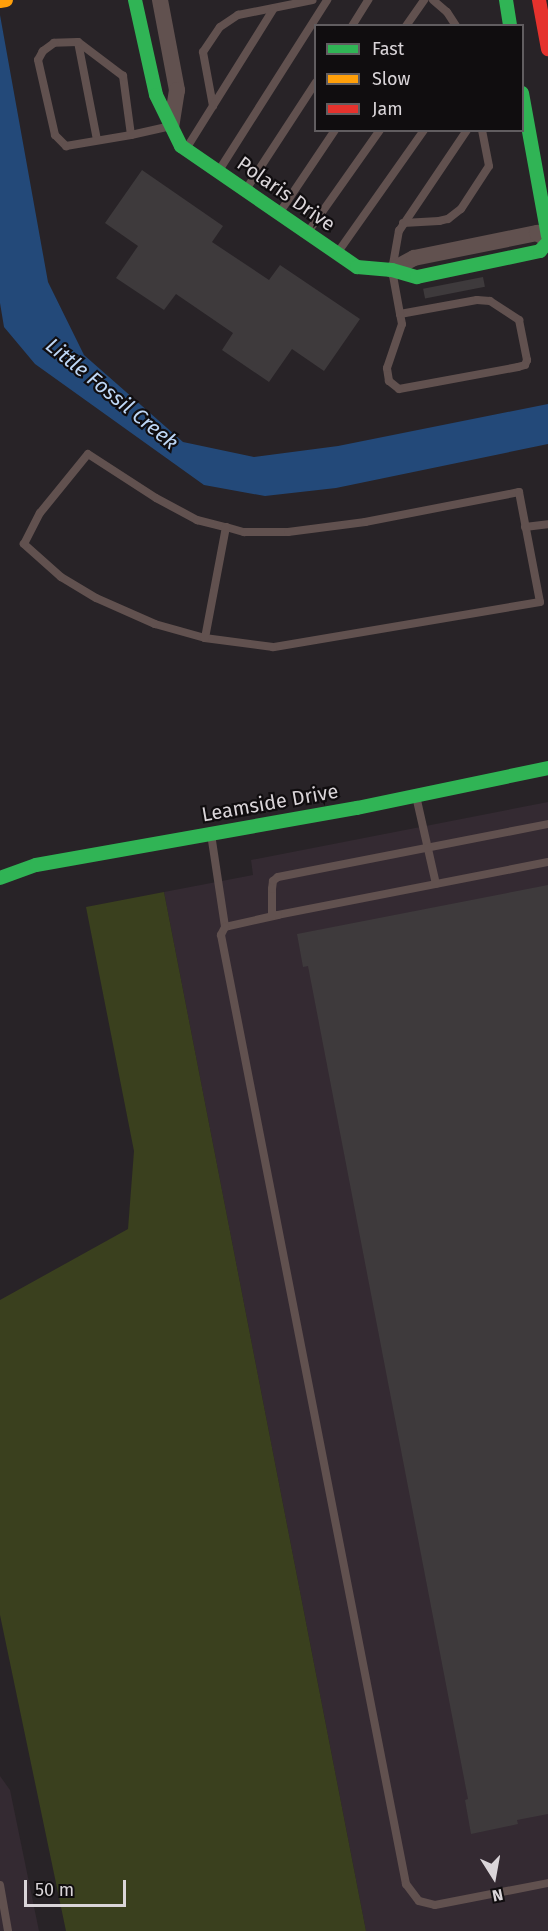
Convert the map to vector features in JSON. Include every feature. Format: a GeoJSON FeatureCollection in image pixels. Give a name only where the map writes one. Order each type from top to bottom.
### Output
{"type":"FeatureCollection","features":[{"type":"Feature","properties":{"kind":"street"},"geometry":{"type":"LineString","coordinates":[[0,1],[6,0]]}},
{"type":"Feature","properties":{"kind":"street","name":"Polaris Drive"},"geometry":{"type":"LineString","coordinates":[[135,0],[156,95],[180,146],[306,235],[357,267],[392,270]]}},
{"type":"Feature","properties":{"kind":"street"},"geometry":{"type":"LineString","coordinates":[[160,0],[177,90],[171,126]]}},
{"type":"Feature","properties":{"kind":"street"},"geometry":{"type":"LineString","coordinates":[[506,0],[510,24]]}},
{"type":"Feature","properties":{"kind":"street"},"geometry":{"type":"LineString","coordinates":[[539,0],[548,49]]}},
{"type":"Feature","properties":{"kind":"street"},"geometry":{"type":"LineString","coordinates":[[524,104],[548,236]]}},
{"type":"Feature","properties":{"kind":"street"},"geometry":{"type":"LineString","coordinates":[[392,270],[414,258],[537,233],[548,241]]}},
{"type":"Feature","properties":{"kind":"street","name":"Leamside Drive"},"geometry":{"type":"LineString","coordinates":[[0,878],[36,865],[416,796],[548,768]]}},
{"type":"Feature","properties":{"kind":"lane"},"geometry":{"type":"LineString","coordinates":[[213,106],[203,52],[226,21],[238,15],[313,0]]}},
{"type":"Feature","properties":{"kind":"lane"},"geometry":{"type":"LineString","coordinates":[[218,172],[327,0]]}},
{"type":"Feature","properties":{"kind":"lane"},"geometry":{"type":"LineString","coordinates":[[353,24],[368,0]]}},
{"type":"Feature","properties":{"kind":"lane"},"geometry":{"type":"LineString","coordinates":[[407,24],[424,0]]}},
{"type":"Feature","properties":{"kind":"lane"},"geometry":{"type":"LineString","coordinates":[[433,0],[447,12],[455,24]]}},
{"type":"Feature","properties":{"kind":"lane"},"geometry":{"type":"LineString","coordinates":[[186,150],[274,8]]}},
{"type":"Feature","properties":{"kind":"lane"},"geometry":{"type":"LineString","coordinates":[[131,135],[123,76],[78,42],[54,43],[43,51],[38,60],[55,135],[66,146],[131,135],[171,126]]}},
{"type":"Feature","properties":{"kind":"lane"},"geometry":{"type":"LineString","coordinates":[[78,42],[97,141]]}},
{"type":"Feature","properties":{"kind":"lane"},"geometry":{"type":"LineString","coordinates":[[245,191],[314,84]]}},
{"type":"Feature","properties":{"kind":"lane"},"geometry":{"type":"LineString","coordinates":[[278,215],[334,132]]}},
{"type":"Feature","properties":{"kind":"lane"},"geometry":{"type":"LineString","coordinates":[[306,235],[379,132]]}},
{"type":"Feature","properties":{"kind":"lane"},"geometry":{"type":"LineString","coordinates":[[336,254],[423,132]]}},
{"type":"Feature","properties":{"kind":"lane"},"geometry":{"type":"LineString","coordinates":[[400,314],[477,300],[490,301],[519,320],[527,360],[525,365],[518,367],[399,389],[389,381],[387,368],[402,324],[400,314],[392,270],[403,223],[466,132]]}},
{"type":"Feature","properties":{"kind":"lane"},"geometry":{"type":"LineString","coordinates":[[403,223],[439,221],[457,214],[489,166],[482,132]]}},
{"type":"Feature","properties":{"kind":"lane"},"geometry":{"type":"LineString","coordinates":[[88,454],[156,498],[197,520],[244,532],[288,531],[345,525],[519,492],[525,527],[540,602],[273,647],[206,638],[155,624],[96,598],[61,577],[24,544],[40,513],[88,454]]}},
{"type":"Feature","properties":{"kind":"lane"},"geometry":{"type":"LineString","coordinates":[[525,527],[548,524]]}},
{"type":"Feature","properties":{"kind":"lane"},"geometry":{"type":"LineString","coordinates":[[206,638],[226,527]]}},
{"type":"Feature","properties":{"kind":"lane"},"geometry":{"type":"LineString","coordinates":[[416,796],[436,884]]}},
{"type":"Feature","properties":{"kind":"lane"},"geometry":{"type":"LineString","coordinates":[[272,916],[273,881],[278,877],[548,824]]}},
{"type":"Feature","properties":{"kind":"lane"},"geometry":{"type":"LineString","coordinates":[[211,833],[225,927],[221,935],[406,1884],[418,1901],[435,1905],[548,1883]]}},
{"type":"Feature","properties":{"kind":"lane"},"geometry":{"type":"LineString","coordinates":[[225,927],[548,862]]}},
{"type":"Feature","properties":{"kind":"lane"},"geometry":{"type":"LineString","coordinates":[[0,1885],[8,1931]]}},
{"type":"Feature","properties":{"kind":"shaded area"},"geometry":{"type":"Polygon","coordinates":[[[548,802],[548,1931],[366,1931],[164,892],[253,875],[251,860],[548,802]]]}},
{"type":"Feature","properties":{"kind":"shaded area"},"geometry":{"type":"Polygon","coordinates":[[[0,1776],[10,1790],[39,1931],[0,1931],[0,1776]]]}},
{"type":"Feature","properties":{"kind":"green space"},"geometry":{"type":"Polygon","coordinates":[[[164,892],[366,1931],[66,1931],[0,1615],[0,1300],[128,1229],[134,1151],[86,907],[164,892]]]}},
{"type":"Feature","properties":{"kind":"water","name":"Little Fossil Creek"},"geometry":{"type":"Polygon","coordinates":[[[0,15],[48,282],[84,355],[183,442],[254,457],[338,446],[548,404],[548,444],[336,488],[265,496],[204,485],[35,364],[4,327],[0,303],[0,15]]]}},
{"type":"Feature","properties":{"kind":"building"},"geometry":{"type":"Polygon","coordinates":[[[142,170],[223,226],[212,242],[269,280],[280,265],[360,319],[324,371],[292,349],[269,382],[222,350],[233,333],[176,294],[164,310],[116,278],[138,246],[105,223],[142,170]]]}},
{"type":"Feature","properties":{"kind":"building"},"geometry":{"type":"Polygon","coordinates":[[[483,277],[485,287],[425,298],[423,289],[483,277]]]}},
{"type":"Feature","properties":{"kind":"building"},"geometry":{"type":"Polygon","coordinates":[[[548,885],[548,1814],[517,1820],[518,1824],[471,1834],[465,1800],[468,1799],[308,966],[303,967],[297,934],[548,885]]]}},
{"type":"Feature","properties":{"kind":"traffic: fast"},"geometry":{"type":"LineString","coordinates":[[135,0],[156,95],[181,146],[357,267],[392,270],[417,277],[540,251],[548,242]]}},
{"type":"Feature","properties":{"kind":"traffic: fast"},"geometry":{"type":"LineString","coordinates":[[506,0],[510,24]]}},
{"type":"Feature","properties":{"kind":"traffic: fast"},"geometry":{"type":"LineString","coordinates":[[524,104],[548,236]]}},
{"type":"Feature","properties":{"kind":"traffic: fast"},"geometry":{"type":"LineString","coordinates":[[0,878],[36,865],[357,808],[548,768]]}},
{"type":"Feature","properties":{"kind":"traffic: slow"},"geometry":{"type":"LineString","coordinates":[[0,1],[6,0]]}},
{"type":"Feature","properties":{"kind":"traffic: jam"},"geometry":{"type":"LineString","coordinates":[[539,0],[548,49]]}}]}
